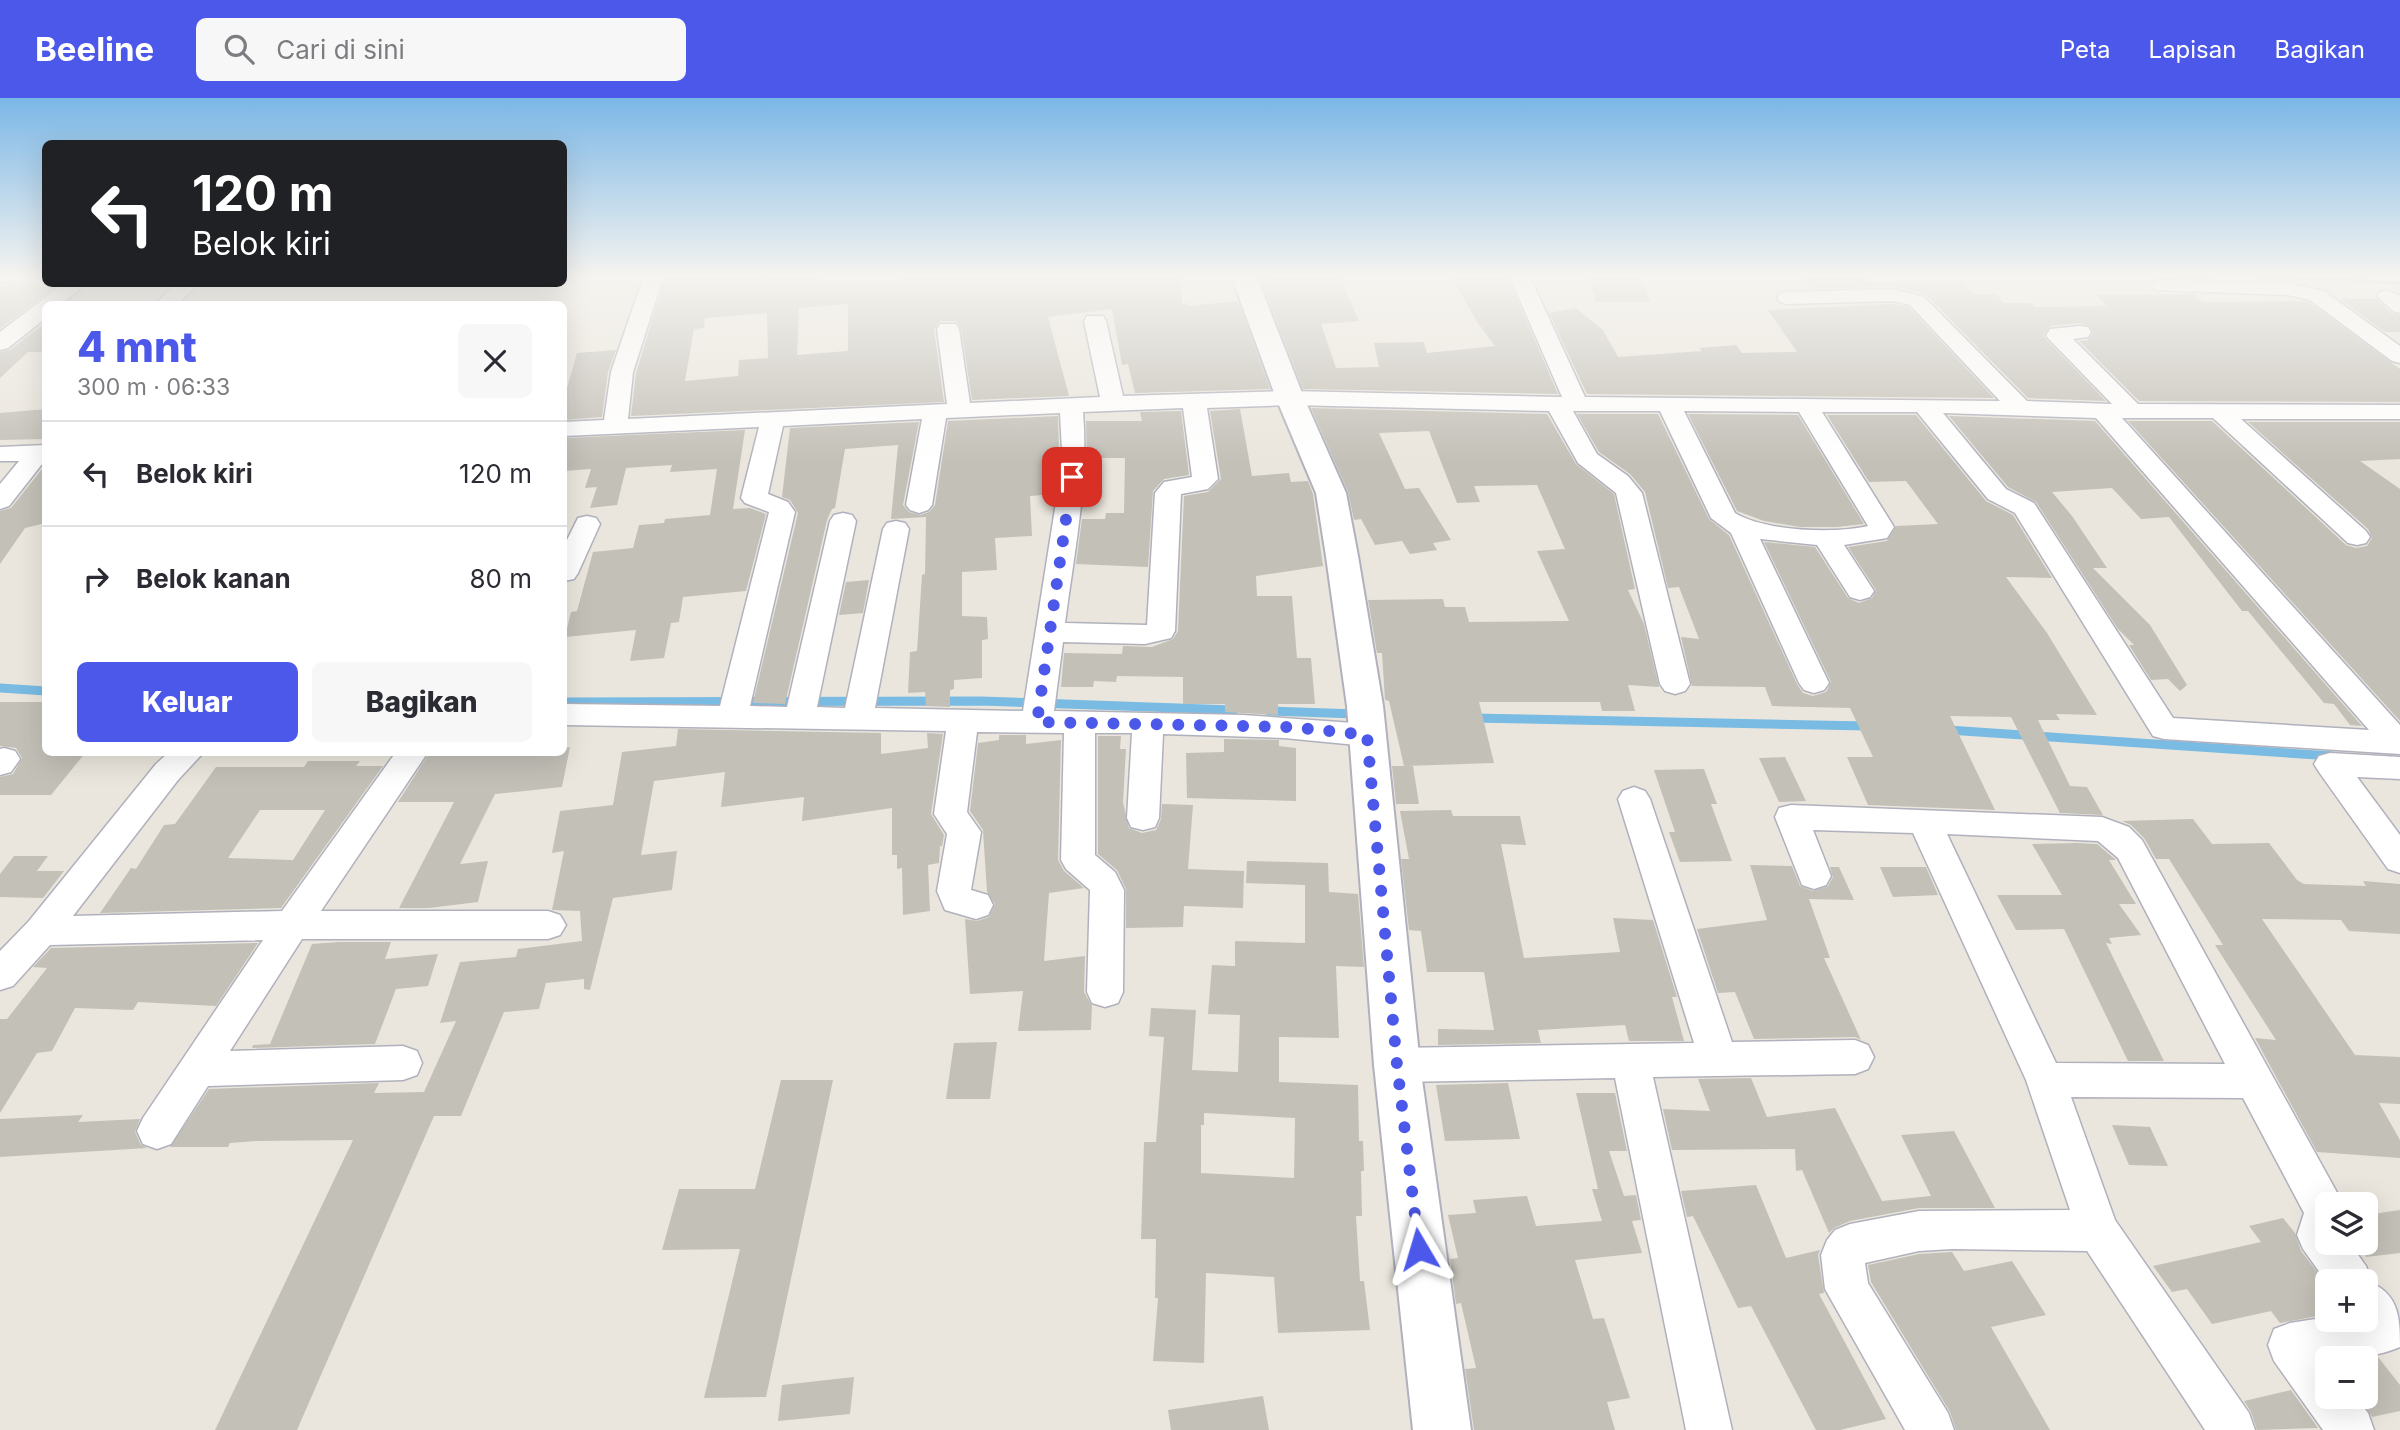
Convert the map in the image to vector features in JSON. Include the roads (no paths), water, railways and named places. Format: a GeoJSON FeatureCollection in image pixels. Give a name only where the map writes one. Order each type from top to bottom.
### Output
{"type":"FeatureCollection","features":[{"type":"Feature","properties":{"kind":"main road"},"geometry":{"type":"LineString","coordinates":[[1267,337],[1331,493],[1367,723],[1397,1065],[1442,1430]]}},
{"type":"Feature","properties":{"kind":"street"},"geometry":{"type":"LineString","coordinates":[[615,426],[622,372],[632,337]]}},
{"type":"Feature","properties":{"kind":"street"},"geometry":{"type":"LineString","coordinates":[[919,505],[948,411],[948,337]]}},
{"type":"Feature","properties":{"kind":"street"},"geometry":{"type":"LineString","coordinates":[[1099,337],[1113,404]]}},
{"type":"Feature","properties":{"kind":"street"},"geometry":{"type":"LineString","coordinates":[[1542,337],[1587,458],[1591,463],[1611,472],[1624,483],[1629,493],[1675,684]]}},
{"type":"Feature","properties":{"kind":"street"},"geometry":{"type":"LineString","coordinates":[[1952,337],[2020,407]]}},
{"type":"Feature","properties":{"kind":"street"},"geometry":{"type":"LineString","coordinates":[[2058,337],[2132,411]]}},
{"type":"Feature","properties":{"kind":"street"},"geometry":{"type":"LineString","coordinates":[[2376,337],[2400,356]]}},
{"type":"Feature","properties":{"kind":"street"},"geometry":{"type":"LineString","coordinates":[[567,429],[1071,405],[1290,398],[1567,404],[1924,405],[2103,411],[2400,412]]}},
{"type":"Feature","properties":{"kind":"street"},"geometry":{"type":"LineString","coordinates":[[1048,632],[1145,635],[1161,631],[1168,493],[1173,487],[1199,484],[1205,479],[1194,401]]}},
{"type":"Feature","properties":{"kind":"street"},"geometry":{"type":"LineString","coordinates":[[1670,405],[1724,518],[1742,529],[1829,537],[1878,532],[1881,527],[1805,404]]}},
{"type":"Feature","properties":{"kind":"street"},"geometry":{"type":"LineString","coordinates":[[1038,709],[1072,477],[1074,450],[1071,405]]}},
{"type":"Feature","properties":{"kind":"street"},"geometry":{"type":"LineString","coordinates":[[1924,405],[1997,494],[2025,508],[2164,728],[2399,752]]}},
{"type":"Feature","properties":{"kind":"street"},"geometry":{"type":"LineString","coordinates":[[2103,411],[2399,752]]}},
{"type":"Feature","properties":{"kind":"street"},"geometry":{"type":"LineString","coordinates":[[2218,411],[2357,537]]}},
{"type":"Feature","properties":{"kind":"street"},"geometry":{"type":"LineString","coordinates":[[736,703],[782,512],[779,507],[754,498],[773,419]]}},
{"type":"Feature","properties":{"kind":"street"},"geometry":{"type":"LineString","coordinates":[[0,454],[42,452]]}},
{"type":"Feature","properties":{"kind":"street"},"geometry":{"type":"LineString","coordinates":[[0,501],[42,452]]}},
{"type":"Feature","properties":{"kind":"street"},"geometry":{"type":"LineString","coordinates":[[804,701],[843,521]]}},
{"type":"Feature","properties":{"kind":"street"},"geometry":{"type":"LineString","coordinates":[[567,567],[587,524]]}},
{"type":"Feature","properties":{"kind":"street"},"geometry":{"type":"LineString","coordinates":[[861,703],[896,529]]}},
{"type":"Feature","properties":{"kind":"street"},"geometry":{"type":"LineString","coordinates":[[1742,529],[1815,683]]}},
{"type":"Feature","properties":{"kind":"street"},"geometry":{"type":"LineString","coordinates":[[1829,537],[1831,546],[1860,591]]}},
{"type":"Feature","properties":{"kind":"street"},"geometry":{"type":"LineString","coordinates":[[567,715],[804,701],[861,703],[963,720],[1038,709],[1080,722],[1292,727],[1367,723]]}},
{"type":"Feature","properties":{"kind":"street"},"geometry":{"type":"LineString","coordinates":[[963,720],[950,814],[964,832],[954,891],[957,900],[976,905]]}},
{"type":"Feature","properties":{"kind":"street"},"geometry":{"type":"LineString","coordinates":[[1080,722],[1078,860],[1103,881],[1107,890],[1105,992]]}},
{"type":"Feature","properties":{"kind":"street"},"geometry":{"type":"LineString","coordinates":[[1143,818],[1148,723]]}},
{"type":"Feature","properties":{"kind":"street"},"geometry":{"type":"LineString","coordinates":[[2399,752],[2330,764],[2400,860]]}},
{"type":"Feature","properties":{"kind":"street"},"geometry":{"type":"LineString","coordinates":[[0,975],[41,931],[167,772],[184,756]]}},
{"type":"Feature","properties":{"kind":"street"},"geometry":{"type":"LineString","coordinates":[[157,1131],[292,925],[410,756]]}},
{"type":"Feature","properties":{"kind":"street"},"geometry":{"type":"LineString","coordinates":[[1634,799],[1719,1062]]}},
{"type":"Feature","properties":{"kind":"street"},"geometry":{"type":"LineString","coordinates":[[1814,876],[1791,817],[2086,827],[2102,829],[2117,836],[2130,849],[2325,1212],[2318,1235],[2342,1269]]}},
{"type":"Feature","properties":{"kind":"street"},"geometry":{"type":"LineString","coordinates":[[1924,821],[2045,1080],[2098,1231],[2232,1430]]}},
{"type":"Feature","properties":{"kind":"street"},"geometry":{"type":"LineString","coordinates":[[41,931],[292,925],[548,925]]}},
{"type":"Feature","properties":{"kind":"street"},"geometry":{"type":"LineString","coordinates":[[1397,1065],[1630,1060],[1719,1062],[1854,1057]]}},
{"type":"Feature","properties":{"kind":"street"},"geometry":{"type":"LineString","coordinates":[[1630,1060],[1709,1430]]}},
{"type":"Feature","properties":{"kind":"street"},"geometry":{"type":"LineString","coordinates":[[198,1069],[403,1063]]}},
{"type":"Feature","properties":{"kind":"street"},"geometry":{"type":"LineString","coordinates":[[2045,1080],[2256,1081]]}},
{"type":"Feature","properties":{"kind":"street"},"geometry":{"type":"LineString","coordinates":[[1931,1430],[1847,1289],[1842,1255],[1850,1245],[1919,1231],[1952,1229],[2098,1231]]}},
{"type":"Feature","properties":{"kind":"street"},"geometry":{"type":"LineString","coordinates":[[2351,1430],[2290,1345],[2384,1321]]}},
{"type":"Feature","properties":{"kind":"waterway"},"geometry":{"type":"LineString","coordinates":[[0,688],[42,691]]}},
{"type":"Feature","properties":{"kind":"waterway"},"geometry":{"type":"LineString","coordinates":[[567,702],[981,701],[1234,710]]}},
{"type":"Feature","properties":{"kind":"waterway"},"geometry":{"type":"LineString","coordinates":[[1269,711],[1357,714]]}},
{"type":"Feature","properties":{"kind":"waterway"},"geometry":{"type":"LineString","coordinates":[[1472,718],[1867,726]]}},
{"type":"Feature","properties":{"kind":"waterway"},"geometry":{"type":"LineString","coordinates":[[1948,730],[2332,756]]}}]}
